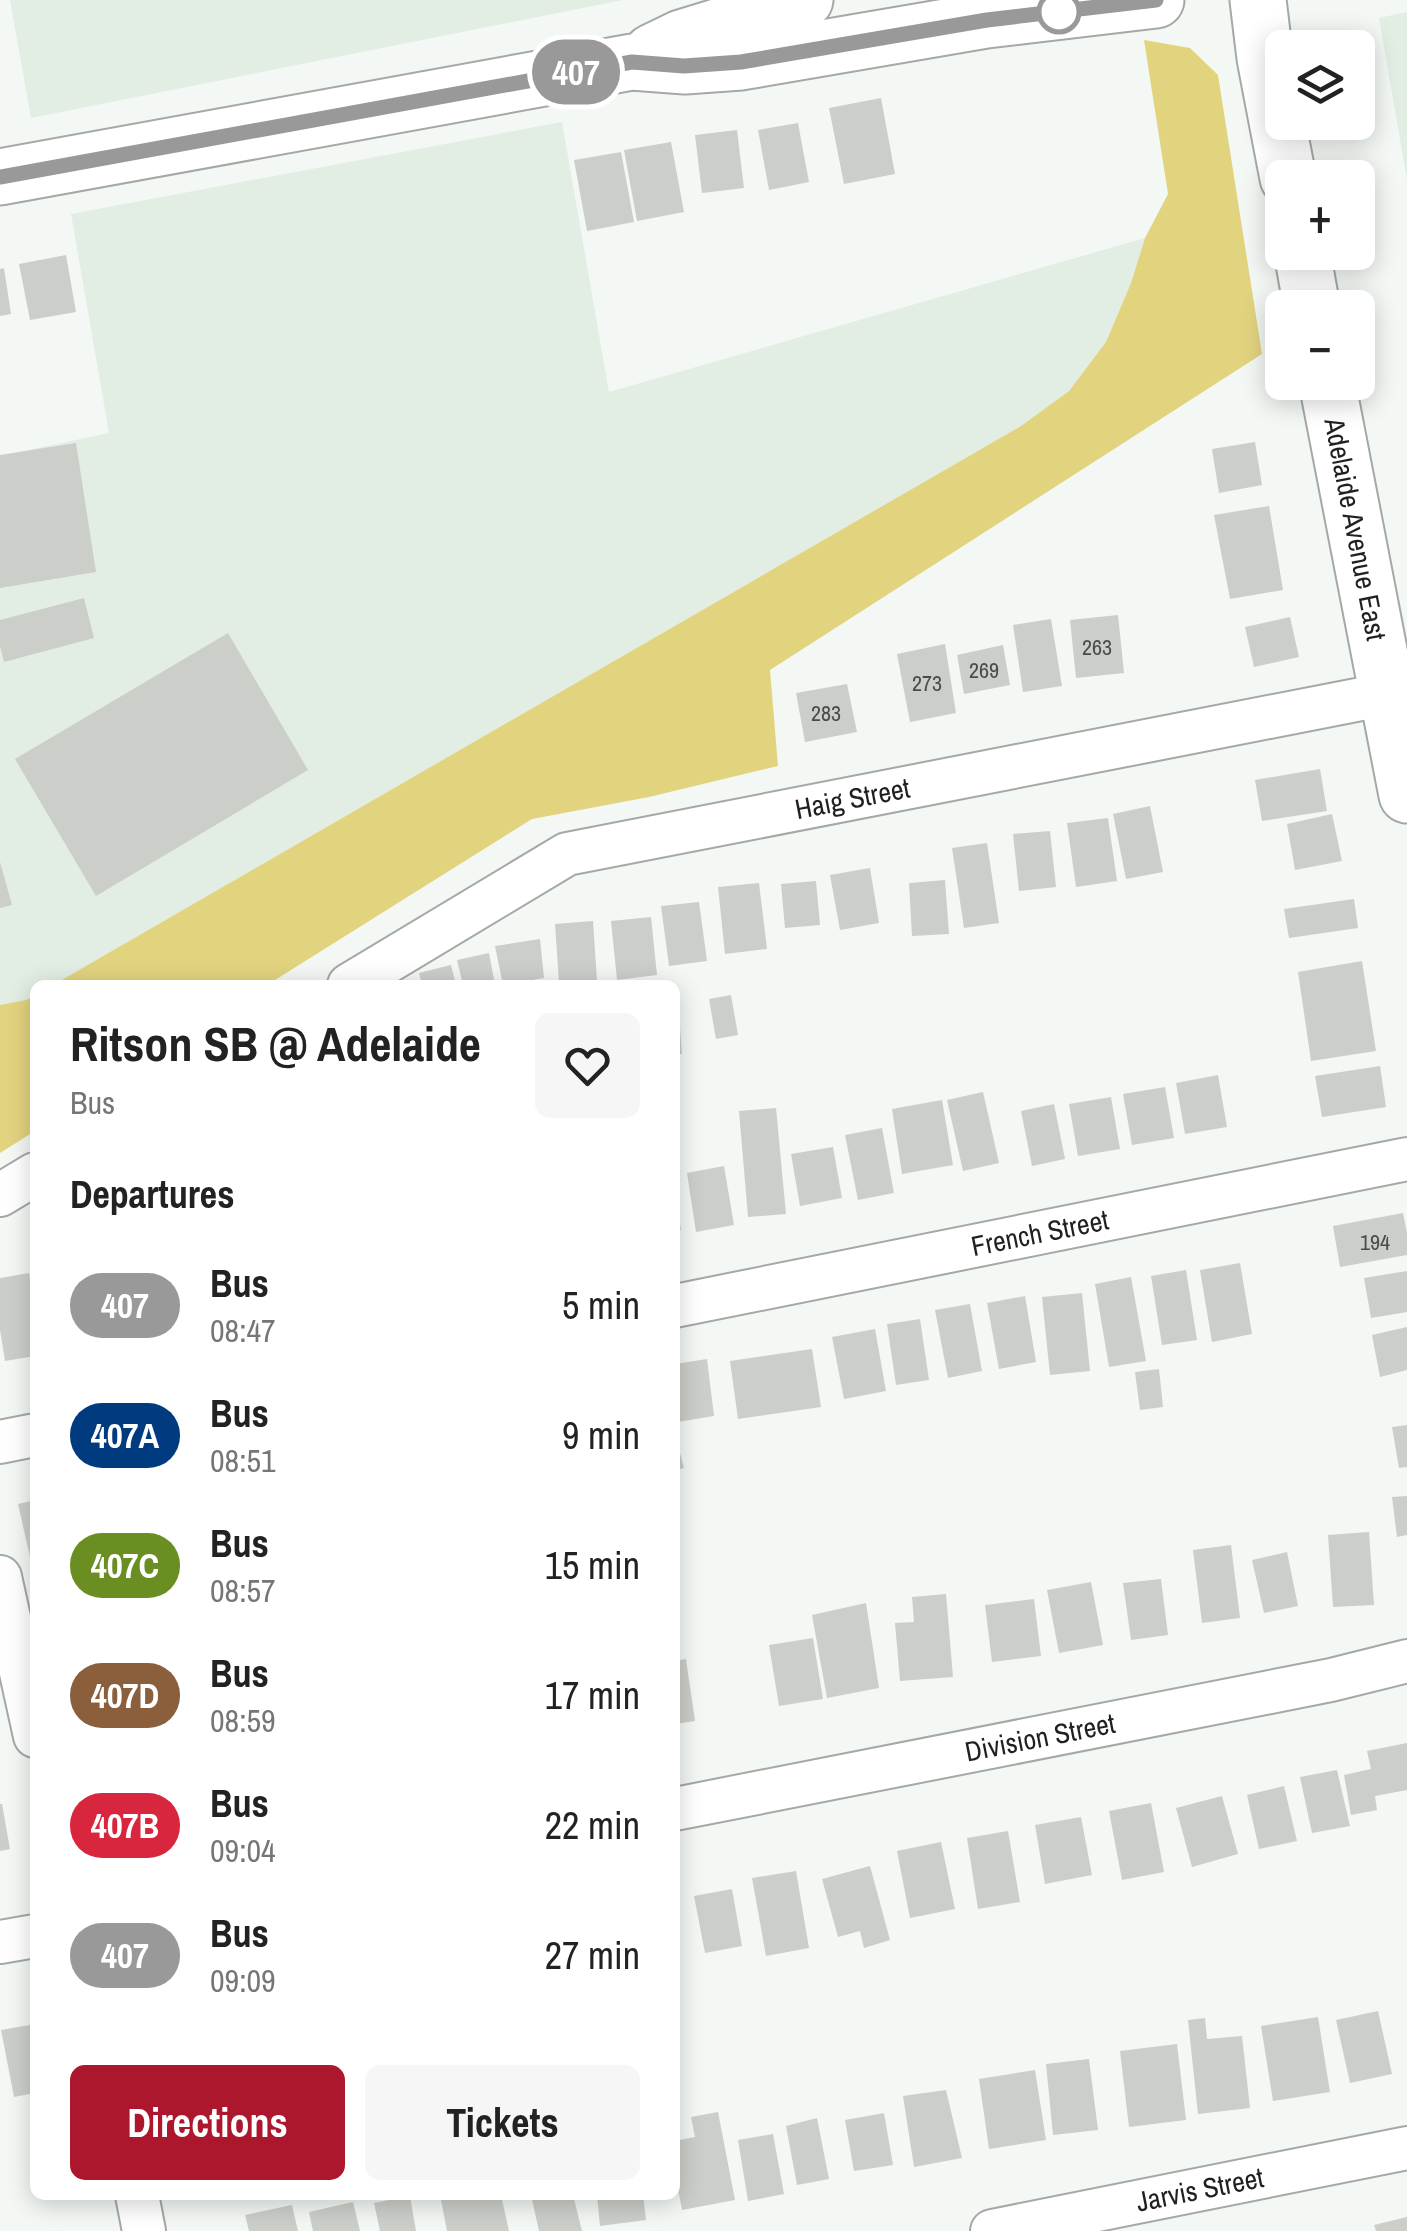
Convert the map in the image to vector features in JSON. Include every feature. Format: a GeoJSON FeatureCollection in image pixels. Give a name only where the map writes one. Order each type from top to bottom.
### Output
{"type":"FeatureCollection","features":[{"type":"Feature","properties":{"kind":"main road"},"geometry":{"type":"LineString","coordinates":[[632,62],[681,38],[805,0]]}},
{"type":"Feature","properties":{"kind":"main road"},"geometry":{"type":"LineString","coordinates":[[0,177],[632,62],[684,66],[741,62],[987,20],[1156,0]]}},
{"type":"Feature","properties":{"kind":"main road"},"geometry":{"type":"LineString","coordinates":[[1258,0],[1285,160]]}},
{"type":"Feature","properties":{"kind":"main road","name":"Adelaide Avenue East"},"geometry":{"type":"LineString","coordinates":[[1330,400],[1407,796]]}},
{"type":"Feature","properties":{"kind":"street","name":"Haig Street"},"geometry":{"type":"LineString","coordinates":[[357,980],[566,854],[1387,694]]}},
{"type":"Feature","properties":{"kind":"street","name":"French Street"},"geometry":{"type":"LineString","coordinates":[[680,1305],[1407,1159]]}},
{"type":"Feature","properties":{"kind":"street"},"geometry":{"type":"LineString","coordinates":[[0,1196],[30,1177]]}},
{"type":"Feature","properties":{"kind":"street"},"geometry":{"type":"LineString","coordinates":[[0,1442],[30,1436]]}},
{"type":"Feature","properties":{"kind":"street"},"geometry":{"type":"LineString","coordinates":[[0,1577],[30,1713]]}},
{"type":"Feature","properties":{"kind":"street","name":"Division Street"},"geometry":{"type":"LineString","coordinates":[[680,1808],[1331,1680],[1407,1661]]}},
{"type":"Feature","properties":{"kind":"street"},"geometry":{"type":"LineString","coordinates":[[0,1942],[30,1937]]}},
{"type":"Feature","properties":{"kind":"street","name":"Jarvis Street"},"geometry":{"type":"LineString","coordinates":[[992,2231],[1407,2148]]}},
{"type":"Feature","properties":{"kind":"street"},"geometry":{"type":"LineString","coordinates":[[138,2200],[144,2231]]}},
{"type":"Feature","properties":{"kind":"shaded area"},"geometry":{"type":"Polygon","coordinates":[[[10,0],[623,0],[31,118],[10,0]]]}},
{"type":"Feature","properties":{"kind":"shaded area"},"geometry":{"type":"Polygon","coordinates":[[[1407,12],[1407,180],[1379,18],[1407,12]]]}},
{"type":"Feature","properties":{"kind":"shaded area"},"geometry":{"type":"Polygon","coordinates":[[[1144,40],[1190,48],[1218,75],[1262,354],[770,670],[778,766],[649,797],[532,819],[275,980],[62,980],[1021,426],[1069,391],[1106,342],[1145,238],[1168,194],[1144,40]]]}},
{"type":"Feature","properties":{"kind":"shaded area"},"geometry":{"type":"Polygon","coordinates":[[[562,122],[609,392],[1145,238],[1106,342],[1069,391],[1021,426],[62,980],[30,980],[30,998],[0,1005],[0,456],[109,433],[71,214],[562,122]]]}},
{"type":"Feature","properties":{"kind":"shaded area"},"geometry":{"type":"Polygon","coordinates":[[[30,998],[30,1134],[0,1153],[0,1005],[30,998]]]}},
{"type":"Feature","properties":{"kind":"building"},"geometry":{"type":"Polygon","coordinates":[[[881,98],[895,174],[844,184],[829,108],[881,98]]]}},
{"type":"Feature","properties":{"kind":"building"},"geometry":{"type":"Polygon","coordinates":[[[798,123],[809,182],[769,190],[758,130],[798,123]]]}},
{"type":"Feature","properties":{"kind":"building"},"geometry":{"type":"Polygon","coordinates":[[[737,130],[744,188],[702,193],[695,135],[737,130]]]}},
{"type":"Feature","properties":{"kind":"building"},"geometry":{"type":"Polygon","coordinates":[[[671,142],[684,212],[637,221],[624,150],[671,142]]]}},
{"type":"Feature","properties":{"kind":"building"},"geometry":{"type":"Polygon","coordinates":[[[621,152],[634,222],[587,231],[574,160],[621,152]]]}},
{"type":"Feature","properties":{"kind":"building"},"geometry":{"type":"Polygon","coordinates":[[[66,255],[76,312],[30,320],[19,264],[66,255]]]}},
{"type":"Feature","properties":{"kind":"building"},"geometry":{"type":"Polygon","coordinates":[[[4,268],[11,314],[0,316],[0,269],[4,268]]]}},
{"type":"Feature","properties":{"kind":"building"},"geometry":{"type":"Polygon","coordinates":[[[1255,442],[1262,485],[1219,493],[1212,449],[1255,442]]]}},
{"type":"Feature","properties":{"kind":"building"},"geometry":{"type":"Polygon","coordinates":[[[76,443],[96,572],[0,588],[0,455],[76,443]]]}},
{"type":"Feature","properties":{"kind":"building"},"geometry":{"type":"Polygon","coordinates":[[[1269,506],[1283,590],[1230,599],[1214,515],[1269,506]]]}},
{"type":"Feature","properties":{"kind":"building"},"geometry":{"type":"Polygon","coordinates":[[[84,598],[94,638],[4,662],[0,620],[84,598]]]}},
{"type":"Feature","properties":{"kind":"building"},"geometry":{"type":"Polygon","coordinates":[[[1118,615],[1124,673],[1076,678],[1070,620],[1118,615]]]}},
{"type":"Feature","properties":{"kind":"building"},"geometry":{"type":"Polygon","coordinates":[[[1290,617],[1299,657],[1254,667],[1245,627],[1290,617]]]}},
{"type":"Feature","properties":{"kind":"building"},"geometry":{"type":"Polygon","coordinates":[[[1051,619],[1062,686],[1023,692],[1013,625],[1051,619]]]}},
{"type":"Feature","properties":{"kind":"building"},"geometry":{"type":"Polygon","coordinates":[[[228,633],[308,770],[96,896],[15,759],[228,633]]]}},
{"type":"Feature","properties":{"kind":"building"},"geometry":{"type":"Polygon","coordinates":[[[945,644],[956,713],[910,722],[897,654],[945,644]]]}},
{"type":"Feature","properties":{"kind":"building"},"geometry":{"type":"Polygon","coordinates":[[[1003,645],[1010,685],[964,694],[957,655],[1003,645]]]}},
{"type":"Feature","properties":{"kind":"building"},"geometry":{"type":"Polygon","coordinates":[[[847,684],[857,732],[805,742],[796,693],[847,684]]]}},
{"type":"Feature","properties":{"kind":"building"},"geometry":{"type":"Polygon","coordinates":[[[1320,769],[1327,811],[1262,821],[1255,780],[1320,769]]]}},
{"type":"Feature","properties":{"kind":"building"},"geometry":{"type":"Polygon","coordinates":[[[1150,806],[1163,872],[1126,879],[1113,814],[1150,806]]]}},
{"type":"Feature","properties":{"kind":"building"},"geometry":{"type":"Polygon","coordinates":[[[1332,814],[1342,861],[1295,870],[1287,824],[1332,814]]]}},
{"type":"Feature","properties":{"kind":"building"},"geometry":{"type":"Polygon","coordinates":[[[1108,818],[1117,881],[1076,887],[1067,823],[1108,818]]]}},
{"type":"Feature","properties":{"kind":"building"},"geometry":{"type":"Polygon","coordinates":[[[1050,831],[1056,887],[1019,891],[1013,834],[1050,831]]]}},
{"type":"Feature","properties":{"kind":"building"},"geometry":{"type":"Polygon","coordinates":[[[987,843],[999,923],[964,928],[952,848],[987,843]]]}},
{"type":"Feature","properties":{"kind":"building"},"geometry":{"type":"Polygon","coordinates":[[[0,862],[12,905],[0,908],[0,862]]]}},
{"type":"Feature","properties":{"kind":"building"},"geometry":{"type":"Polygon","coordinates":[[[870,868],[879,923],[840,930],[830,875],[870,868]]]}},
{"type":"Feature","properties":{"kind":"building"},"geometry":{"type":"Polygon","coordinates":[[[945,880],[949,934],[912,936],[909,883],[945,880]]]}},
{"type":"Feature","properties":{"kind":"building"},"geometry":{"type":"Polygon","coordinates":[[[816,881],[820,925],[785,928],[781,884],[816,881]]]}},
{"type":"Feature","properties":{"kind":"building"},"geometry":{"type":"Polygon","coordinates":[[[759,883],[767,949],[725,954],[718,887],[759,883]]]}},
{"type":"Feature","properties":{"kind":"building"},"geometry":{"type":"Polygon","coordinates":[[[1354,899],[1358,928],[1289,938],[1284,909],[1354,899]]]}},
{"type":"Feature","properties":{"kind":"building"},"geometry":{"type":"Polygon","coordinates":[[[699,902],[707,961],[669,966],[661,906],[699,902]]]}},
{"type":"Feature","properties":{"kind":"building"},"geometry":{"type":"Polygon","coordinates":[[[651,917],[657,975],[617,980],[611,921],[651,917]]]}},
{"type":"Feature","properties":{"kind":"building"},"geometry":{"type":"Polygon","coordinates":[[[593,921],[597,980],[559,980],[555,924],[593,921]]]}},
{"type":"Feature","properties":{"kind":"building"},"geometry":{"type":"Polygon","coordinates":[[[540,939],[544,978],[502,980],[495,946],[540,939]]]}},
{"type":"Feature","properties":{"kind":"building"},"geometry":{"type":"Polygon","coordinates":[[[489,953],[494,980],[462,980],[457,960],[489,953]]]}},
{"type":"Feature","properties":{"kind":"building"},"geometry":{"type":"Polygon","coordinates":[[[1362,961],[1376,1051],[1311,1061],[1298,972],[1362,961]]]}},
{"type":"Feature","properties":{"kind":"building"},"geometry":{"type":"Polygon","coordinates":[[[451,965],[455,980],[421,980],[419,973],[451,965]]]}},
{"type":"Feature","properties":{"kind":"building"},"geometry":{"type":"Polygon","coordinates":[[[731,995],[738,1035],[716,1039],[709,999],[731,995]]]}},
{"type":"Feature","properties":{"kind":"building"},"geometry":{"type":"Polygon","coordinates":[[[1380,1066],[1386,1107],[1322,1117],[1315,1076],[1380,1066]]]}},
{"type":"Feature","properties":{"kind":"building"},"geometry":{"type":"Polygon","coordinates":[[[1218,1075],[1227,1127],[1185,1134],[1176,1083],[1218,1075]]]}},
{"type":"Feature","properties":{"kind":"building"},"geometry":{"type":"Polygon","coordinates":[[[1165,1087],[1174,1138],[1132,1145],[1123,1094],[1165,1087]]]}},
{"type":"Feature","properties":{"kind":"building"},"geometry":{"type":"Polygon","coordinates":[[[983,1092],[999,1163],[963,1171],[947,1100],[983,1092]]]}},
{"type":"Feature","properties":{"kind":"building"},"geometry":{"type":"Polygon","coordinates":[[[1111,1097],[1120,1149],[1078,1156],[1069,1104],[1111,1097]]]}},
{"type":"Feature","properties":{"kind":"building"},"geometry":{"type":"Polygon","coordinates":[[[942,1100],[953,1165],[902,1174],[892,1109],[942,1100]]]}},
{"type":"Feature","properties":{"kind":"building"},"geometry":{"type":"Polygon","coordinates":[[[1054,1104],[1065,1159],[1032,1166],[1021,1111],[1054,1104]]]}},
{"type":"Feature","properties":{"kind":"building"},"geometry":{"type":"Polygon","coordinates":[[[776,1108],[786,1214],[748,1217],[739,1111],[776,1108]]]}},
{"type":"Feature","properties":{"kind":"building"},"geometry":{"type":"Polygon","coordinates":[[[882,1128],[894,1193],[858,1200],[845,1135],[882,1128]]]}},
{"type":"Feature","properties":{"kind":"building"},"geometry":{"type":"Polygon","coordinates":[[[833,1147],[842,1198],[800,1206],[791,1154],[833,1147]]]}},
{"type":"Feature","properties":{"kind":"building"},"geometry":{"type":"Polygon","coordinates":[[[724,1166],[734,1225],[696,1232],[687,1173],[724,1166]]]}},
{"type":"Feature","properties":{"kind":"building"},"geometry":{"type":"Polygon","coordinates":[[[1403,1213],[1407,1255],[1340,1267],[1333,1226],[1403,1213]]]}},
{"type":"Feature","properties":{"kind":"building"},"geometry":{"type":"Polygon","coordinates":[[[1240,1263],[1252,1334],[1212,1342],[1200,1270],[1240,1263]]]}},
{"type":"Feature","properties":{"kind":"building"},"geometry":{"type":"Polygon","coordinates":[[[1186,1270],[1197,1340],[1162,1345],[1151,1276],[1186,1270]]]}},
{"type":"Feature","properties":{"kind":"building"},"geometry":{"type":"Polygon","coordinates":[[[1407,1271],[1407,1312],[1371,1318],[1364,1278],[1407,1271]]]}},
{"type":"Feature","properties":{"kind":"building"},"geometry":{"type":"Polygon","coordinates":[[[29,1273],[30,1357],[5,1361],[0,1330],[0,1278],[29,1273]]]}},
{"type":"Feature","properties":{"kind":"building"},"geometry":{"type":"Polygon","coordinates":[[[1131,1277],[1146,1361],[1109,1367],[1095,1284],[1131,1277]]]}},
{"type":"Feature","properties":{"kind":"building"},"geometry":{"type":"Polygon","coordinates":[[[1082,1293],[1090,1371],[1050,1375],[1042,1297],[1082,1293]]]}},
{"type":"Feature","properties":{"kind":"building"},"geometry":{"type":"Polygon","coordinates":[[[1025,1296],[1036,1362],[999,1369],[987,1303],[1025,1296]]]}},
{"type":"Feature","properties":{"kind":"building"},"geometry":{"type":"Polygon","coordinates":[[[970,1304],[982,1371],[948,1378],[935,1310],[970,1304]]]}},
{"type":"Feature","properties":{"kind":"building"},"geometry":{"type":"Polygon","coordinates":[[[920,1319],[929,1380],[896,1385],[887,1324],[920,1319]]]}},
{"type":"Feature","properties":{"kind":"building"},"geometry":{"type":"Polygon","coordinates":[[[1407,1327],[1407,1370],[1380,1377],[1372,1335],[1407,1327]]]}},
{"type":"Feature","properties":{"kind":"building"},"geometry":{"type":"Polygon","coordinates":[[[875,1329],[886,1391],[844,1399],[832,1337],[875,1329]]]}},
{"type":"Feature","properties":{"kind":"building"},"geometry":{"type":"Polygon","coordinates":[[[812,1349],[821,1407],[738,1419],[730,1361],[812,1349]]]}},
{"type":"Feature","properties":{"kind":"building"},"geometry":{"type":"Polygon","coordinates":[[[707,1359],[714,1416],[680,1422],[680,1363],[707,1359]]]}},
{"type":"Feature","properties":{"kind":"building"},"geometry":{"type":"Polygon","coordinates":[[[1159,1369],[1163,1407],[1140,1410],[1135,1372],[1159,1369]]]}},
{"type":"Feature","properties":{"kind":"building"},"geometry":{"type":"Polygon","coordinates":[[[1407,1425],[1407,1467],[1399,1468],[1392,1427],[1407,1425]]]}},
{"type":"Feature","properties":{"kind":"building"},"geometry":{"type":"Polygon","coordinates":[[[1407,1496],[1407,1535],[1397,1537],[1392,1497],[1407,1496]]]}},
{"type":"Feature","properties":{"kind":"building"},"geometry":{"type":"Polygon","coordinates":[[[30,1501],[30,1557],[18,1504],[30,1501]]]}},
{"type":"Feature","properties":{"kind":"building"},"geometry":{"type":"Polygon","coordinates":[[[1369,1532],[1374,1605],[1333,1607],[1328,1535],[1369,1532]]]}},
{"type":"Feature","properties":{"kind":"building"},"geometry":{"type":"Polygon","coordinates":[[[1231,1545],[1240,1618],[1202,1623],[1193,1550],[1231,1545]]]}},
{"type":"Feature","properties":{"kind":"building"},"geometry":{"type":"Polygon","coordinates":[[[1287,1552],[1298,1606],[1264,1613],[1252,1560],[1287,1552]]]}},
{"type":"Feature","properties":{"kind":"building"},"geometry":{"type":"Polygon","coordinates":[[[1161,1579],[1168,1635],[1131,1640],[1123,1583],[1161,1579]]]}},
{"type":"Feature","properties":{"kind":"building"},"geometry":{"type":"Polygon","coordinates":[[[1091,1582],[1103,1645],[1059,1653],[1047,1590],[1091,1582]]]}},
{"type":"Feature","properties":{"kind":"building"},"geometry":{"type":"Polygon","coordinates":[[[946,1594],[953,1677],[900,1681],[895,1623],[914,1622],[912,1597],[946,1594]]]}},
{"type":"Feature","properties":{"kind":"building"},"geometry":{"type":"Polygon","coordinates":[[[1034,1599],[1041,1656],[992,1662],[985,1605],[1034,1599]]]}},
{"type":"Feature","properties":{"kind":"building"},"geometry":{"type":"Polygon","coordinates":[[[866,1603],[879,1688],[827,1698],[812,1615],[866,1603]]]}},
{"type":"Feature","properties":{"kind":"building"},"geometry":{"type":"Polygon","coordinates":[[[813,1638],[823,1699],[779,1706],[769,1645],[813,1638]]]}},
{"type":"Feature","properties":{"kind":"building"},"geometry":{"type":"Polygon","coordinates":[[[686,1659],[695,1721],[680,1723],[680,1660],[686,1659]]]}},
{"type":"Feature","properties":{"kind":"building"},"geometry":{"type":"Polygon","coordinates":[[[1407,1743],[1407,1790],[1375,1796],[1377,1810],[1351,1815],[1344,1775],[1371,1769],[1367,1751],[1407,1743]]]}},
{"type":"Feature","properties":{"kind":"building"},"geometry":{"type":"Polygon","coordinates":[[[1337,1770],[1350,1826],[1312,1833],[1300,1777],[1337,1770]]]}},
{"type":"Feature","properties":{"kind":"building"},"geometry":{"type":"Polygon","coordinates":[[[1284,1786],[1297,1841],[1259,1849],[1247,1795],[1284,1786]]]}},
{"type":"Feature","properties":{"kind":"building"},"geometry":{"type":"Polygon","coordinates":[[[1222,1796],[1238,1854],[1192,1867],[1176,1808],[1222,1796]]]}},
{"type":"Feature","properties":{"kind":"building"},"geometry":{"type":"Polygon","coordinates":[[[1151,1803],[1164,1872],[1122,1880],[1109,1811],[1151,1803]]]}},
{"type":"Feature","properties":{"kind":"building"},"geometry":{"type":"Polygon","coordinates":[[[0,1804],[10,1849],[0,1851],[0,1804]]]}},
{"type":"Feature","properties":{"kind":"building"},"geometry":{"type":"Polygon","coordinates":[[[1081,1817],[1092,1875],[1045,1884],[1035,1825],[1081,1817]]]}},
{"type":"Feature","properties":{"kind":"building"},"geometry":{"type":"Polygon","coordinates":[[[1008,1831],[1020,1902],[978,1909],[967,1838],[1008,1831]]]}},
{"type":"Feature","properties":{"kind":"building"},"geometry":{"type":"Polygon","coordinates":[[[941,1842],[955,1909],[910,1918],[897,1851],[941,1842]]]}},
{"type":"Feature","properties":{"kind":"building"},"geometry":{"type":"Polygon","coordinates":[[[870,1866],[890,1940],[864,1948],[860,1931],[838,1937],[822,1879],[870,1866]]]}},
{"type":"Feature","properties":{"kind":"building"},"geometry":{"type":"Polygon","coordinates":[[[796,1871],[809,1948],[766,1956],[752,1878],[796,1871]]]}},
{"type":"Feature","properties":{"kind":"building"},"geometry":{"type":"Polygon","coordinates":[[[732,1889],[742,1946],[705,1953],[694,1896],[732,1889]]]}},
{"type":"Feature","properties":{"kind":"building"},"geometry":{"type":"Polygon","coordinates":[[[1378,2011],[1392,2074],[1350,2083],[1336,2020],[1378,2011]]]}},
{"type":"Feature","properties":{"kind":"building"},"geometry":{"type":"Polygon","coordinates":[[[1318,2017],[1330,2092],[1273,2101],[1261,2026],[1318,2017]]]}},
{"type":"Feature","properties":{"kind":"building"},"geometry":{"type":"Polygon","coordinates":[[[1205,2018],[1207,2039],[1242,2036],[1250,2108],[1198,2114],[1188,2020],[1205,2018]]]}},
{"type":"Feature","properties":{"kind":"building"},"geometry":{"type":"Polygon","coordinates":[[[30,2025],[30,2094],[14,2097],[1,2030],[30,2025]]]}},
{"type":"Feature","properties":{"kind":"building"},"geometry":{"type":"Polygon","coordinates":[[[1177,2044],[1186,2120],[1129,2127],[1120,2051],[1177,2044]]]}},
{"type":"Feature","properties":{"kind":"building"},"geometry":{"type":"Polygon","coordinates":[[[1089,2059],[1098,2130],[1053,2135],[1046,2064],[1089,2059]]]}},
{"type":"Feature","properties":{"kind":"building"},"geometry":{"type":"Polygon","coordinates":[[[1035,2070],[1046,2140],[989,2149],[979,2079],[1035,2070]]]}},
{"type":"Feature","properties":{"kind":"building"},"geometry":{"type":"Polygon","coordinates":[[[946,2090],[962,2158],[914,2167],[903,2096],[946,2090]]]}},
{"type":"Feature","properties":{"kind":"building"},"geometry":{"type":"Polygon","coordinates":[[[718,2112],[735,2200],[682,2210],[680,2140],[695,2137],[691,2117],[718,2112]]]}},
{"type":"Feature","properties":{"kind":"building"},"geometry":{"type":"Polygon","coordinates":[[[884,2113],[893,2165],[854,2171],[845,2120],[884,2113]]]}},
{"type":"Feature","properties":{"kind":"building"},"geometry":{"type":"Polygon","coordinates":[[[817,2118],[829,2179],[797,2185],[786,2126],[817,2118]]]}},
{"type":"Feature","properties":{"kind":"building"},"geometry":{"type":"Polygon","coordinates":[[[773,2134],[784,2194],[748,2201],[738,2140],[773,2134]]]}},
{"type":"Feature","properties":{"kind":"building"},"geometry":{"type":"Polygon","coordinates":[[[411,2200],[416,2231],[380,2231],[374,2203],[411,2200]]]}},
{"type":"Feature","properties":{"kind":"building"},"geometry":{"type":"Polygon","coordinates":[[[441,2200],[502,2200],[509,2231],[447,2231],[441,2200]]]}},
{"type":"Feature","properties":{"kind":"building"},"geometry":{"type":"Polygon","coordinates":[[[532,2200],[574,2200],[582,2231],[539,2231],[532,2200]]]}},
{"type":"Feature","properties":{"kind":"building"},"geometry":{"type":"Polygon","coordinates":[[[597,2200],[644,2200],[646,2220],[600,2226],[597,2200]]]}},
{"type":"Feature","properties":{"kind":"building"},"geometry":{"type":"Polygon","coordinates":[[[353,2202],[360,2231],[313,2231],[309,2212],[353,2202]]]}},
{"type":"Feature","properties":{"kind":"building"},"geometry":{"type":"Polygon","coordinates":[[[292,2205],[298,2231],[249,2231],[245,2215],[292,2205]]]}},
{"type":"Feature","properties":{"kind":"building"},"geometry":{"type":"Polygon","coordinates":[[[1407,2217],[1407,2231],[1376,2231],[1374,2225],[1407,2217]]]}},
{"type":"Feature","properties":{"kind":"bus line","name":"407"},"geometry":{"type":"LineString","coordinates":[[0,177],[632,62],[684,66],[741,62],[987,20],[1156,0]]}}]}
